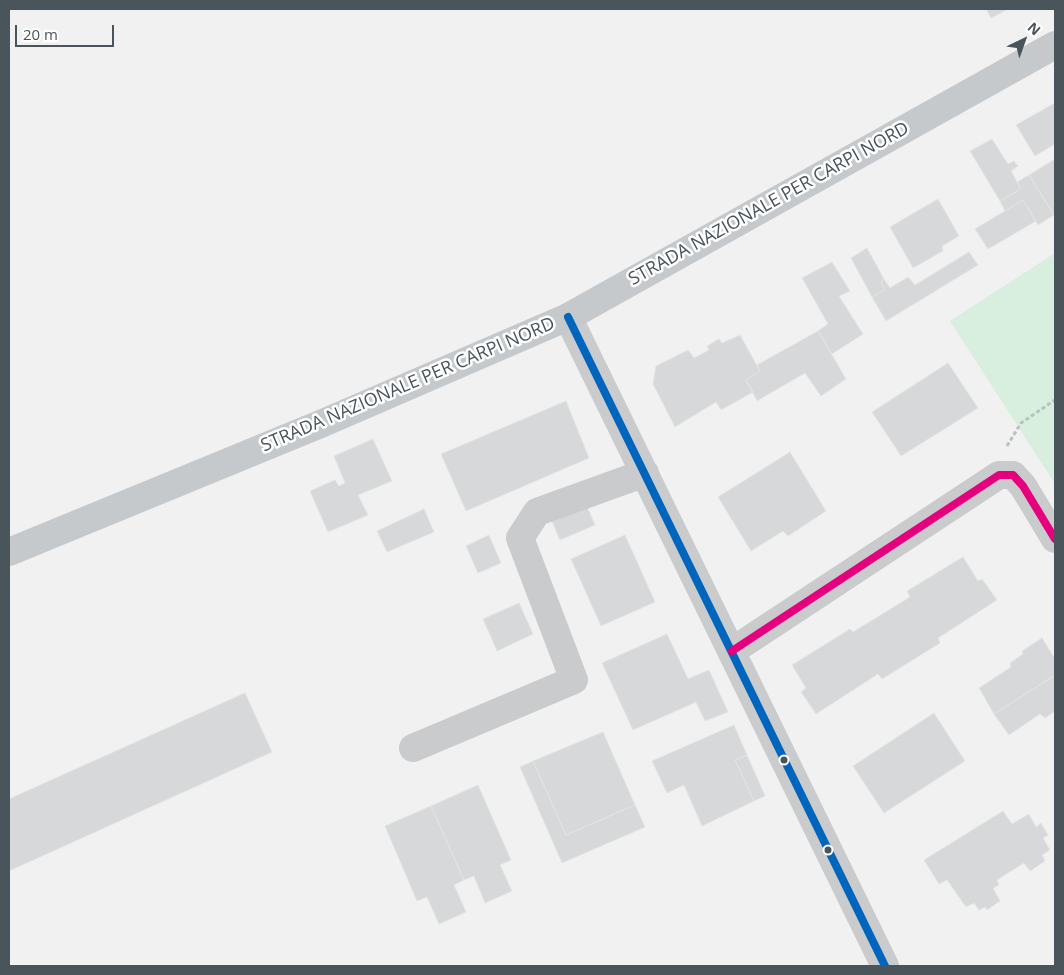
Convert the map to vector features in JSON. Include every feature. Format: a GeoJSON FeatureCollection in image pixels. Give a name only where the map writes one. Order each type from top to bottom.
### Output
{"type":"FeatureCollection","features":[{"type":"Feature","properties":{"kind":"main road","name":"STRADA NAZIONALE PER CARPI NORD"},"geometry":{"type":"LineString","coordinates":[[9,552],[323,423],[568,317],[1055,45]]}},
{"type":"Feature","properties":{"kind":"street"},"geometry":{"type":"LineString","coordinates":[[568,317],[885,966]]}},
{"type":"Feature","properties":{"kind":"street"},"geometry":{"type":"LineString","coordinates":[[413,748],[574,680],[520,538],[537,512],[645,473]]}},
{"type":"Feature","properties":{"kind":"street"},"geometry":{"type":"LineString","coordinates":[[732,651],[999,475],[1013,476],[1023,486],[1055,539]]}},
{"type":"Feature","properties":{"kind":"path"},"geometry":{"type":"LineString","coordinates":[[999,475],[1008,442],[1021,423],[1055,400]]}},
{"type":"Feature","properties":{"kind":"green space"},"geometry":{"type":"Polygon","coordinates":[[[1055,253],[1055,484],[950,321],[1055,253]]]}},
{"type":"Feature","properties":{"kind":"building"},"geometry":{"type":"Polygon","coordinates":[[[986,9],[1008,9],[991,18],[986,9]]]}},
{"type":"Feature","properties":{"kind":"building"},"geometry":{"type":"Polygon","coordinates":[[[1055,103],[1055,144],[1035,156],[1016,125],[1055,103]]]}},
{"type":"Feature","properties":{"kind":"building"},"geometry":{"type":"Polygon","coordinates":[[[992,139],[1008,164],[1014,161],[1018,166],[1011,171],[1021,189],[1000,201],[970,151],[992,139]]]}},
{"type":"Feature","properties":{"kind":"building"},"geometry":{"type":"Polygon","coordinates":[[[1055,159],[1055,214],[1054,215],[1029,175],[1055,159]]]}},
{"type":"Feature","properties":{"kind":"building"},"geometry":{"type":"Polygon","coordinates":[[[1029,175],[1054,215],[1038,225],[1023,200],[1005,211],[1000,201],[1021,189],[1017,182],[1029,175]]]}},
{"type":"Feature","properties":{"kind":"building"},"geometry":{"type":"Polygon","coordinates":[[[938,199],[959,236],[942,246],[943,251],[913,268],[890,227],[938,199]]]}},
{"type":"Feature","properties":{"kind":"building"},"geometry":{"type":"Polygon","coordinates":[[[1023,200],[1036,221],[988,249],[975,229],[1023,200]]]}},
{"type":"Feature","properties":{"kind":"building"},"geometry":{"type":"Polygon","coordinates":[[[867,248],[884,279],[881,281],[884,290],[872,297],[851,258],[867,248]]]}},
{"type":"Feature","properties":{"kind":"building"},"geometry":{"type":"Polygon","coordinates":[[[969,252],[978,265],[886,321],[872,297],[884,290],[881,281],[884,279],[890,288],[908,277],[915,285],[969,252]]]}},
{"type":"Feature","properties":{"kind":"building"},"geometry":{"type":"Polygon","coordinates":[[[832,262],[850,291],[839,296],[863,334],[832,354],[818,331],[828,324],[802,278],[832,262]]]}},
{"type":"Feature","properties":{"kind":"building"},"geometry":{"type":"Polygon","coordinates":[[[818,331],[846,379],[821,396],[805,373],[757,401],[746,380],[760,371],[757,365],[818,331]]]}},
{"type":"Feature","properties":{"kind":"building"},"geometry":{"type":"Polygon","coordinates":[[[740,335],[760,371],[746,380],[753,392],[721,410],[716,402],[675,427],[653,384],[656,366],[688,350],[694,358],[709,350],[707,346],[719,339],[722,343],[740,335]]]}},
{"type":"Feature","properties":{"kind":"building"},"geometry":{"type":"Polygon","coordinates":[[[948,363],[978,408],[901,456],[872,412],[948,363]]]}},
{"type":"Feature","properties":{"kind":"building"},"geometry":{"type":"Polygon","coordinates":[[[566,401],[589,458],[466,511],[441,454],[566,401]]]}},
{"type":"Feature","properties":{"kind":"building"},"geometry":{"type":"Polygon","coordinates":[[[373,439],[392,481],[358,495],[368,515],[328,532],[310,491],[335,480],[339,486],[345,483],[334,456],[373,439]]]}},
{"type":"Feature","properties":{"kind":"building"},"geometry":{"type":"Polygon","coordinates":[[[790,452],[826,511],[788,536],[783,531],[751,551],[718,497],[790,452]]]}},
{"type":"Feature","properties":{"kind":"building"},"geometry":{"type":"Polygon","coordinates":[[[585,502],[595,525],[560,540],[550,517],[585,502]]]}},
{"type":"Feature","properties":{"kind":"building"},"geometry":{"type":"Polygon","coordinates":[[[424,509],[434,532],[387,552],[377,531],[424,509]]]}},
{"type":"Feature","properties":{"kind":"building"},"geometry":{"type":"Polygon","coordinates":[[[489,535],[501,563],[478,573],[466,546],[489,535]]]}},
{"type":"Feature","properties":{"kind":"building"},"geometry":{"type":"Polygon","coordinates":[[[625,535],[655,602],[601,626],[571,559],[625,535]]]}},
{"type":"Feature","properties":{"kind":"building"},"geometry":{"type":"Polygon","coordinates":[[[963,557],[978,581],[982,579],[997,600],[938,638],[940,643],[882,679],[878,674],[816,714],[801,692],[806,688],[792,665],[850,629],[853,632],[910,597],[907,591],[963,557]]]}},
{"type":"Feature","properties":{"kind":"building"},"geometry":{"type":"Polygon","coordinates":[[[519,603],[533,634],[497,651],[483,619],[519,603]]]}},
{"type":"Feature","properties":{"kind":"building"},"geometry":{"type":"Polygon","coordinates":[[[667,634],[688,679],[709,670],[728,712],[705,721],[696,702],[633,730],[602,663],[667,634]]]}},
{"type":"Feature","properties":{"kind":"building"},"geometry":{"type":"Polygon","coordinates":[[[1042,638],[1055,659],[1055,675],[994,714],[979,688],[1011,667],[1010,663],[1023,654],[1022,651],[1042,638]]]}},
{"type":"Feature","properties":{"kind":"building"},"geometry":{"type":"Polygon","coordinates":[[[1055,675],[1055,711],[1045,718],[1040,714],[1009,735],[994,714],[1055,675]]]}},
{"type":"Feature","properties":{"kind":"building"},"geometry":{"type":"Polygon","coordinates":[[[245,693],[272,752],[9,871],[9,799],[245,693]]]}},
{"type":"Feature","properties":{"kind":"building"},"geometry":{"type":"Polygon","coordinates":[[[934,713],[965,761],[884,813],[853,766],[934,713]]]}},
{"type":"Feature","properties":{"kind":"building"},"geometry":{"type":"Polygon","coordinates":[[[734,725],[747,755],[735,760],[754,801],[702,826],[684,785],[667,793],[652,761],[734,725]]]}},
{"type":"Feature","properties":{"kind":"building"},"geometry":{"type":"Polygon","coordinates":[[[603,732],[635,805],[566,835],[533,761],[603,732]]]}},
{"type":"Feature","properties":{"kind":"building"},"geometry":{"type":"Polygon","coordinates":[[[747,755],[765,796],[754,801],[735,760],[747,755]]]}},
{"type":"Feature","properties":{"kind":"building"},"geometry":{"type":"Polygon","coordinates":[[[533,761],[566,835],[635,805],[645,827],[562,863],[520,767],[533,761]]]}},
{"type":"Feature","properties":{"kind":"building"},"geometry":{"type":"Polygon","coordinates":[[[478,785],[511,860],[500,865],[512,891],[485,903],[474,876],[464,880],[431,806],[478,785]]]}},
{"type":"Feature","properties":{"kind":"building"},"geometry":{"type":"Polygon","coordinates":[[[431,806],[464,880],[454,885],[466,912],[439,924],[427,897],[417,901],[385,826],[431,806]]]}},
{"type":"Feature","properties":{"kind":"building"},"geometry":{"type":"Polygon","coordinates":[[[1003,811],[1012,824],[1029,814],[1036,827],[1041,823],[1048,835],[1043,838],[1050,850],[1042,855],[1045,861],[1030,871],[1024,863],[997,880],[999,885],[993,888],[1000,901],[987,910],[985,907],[979,910],[974,903],[966,907],[947,880],[939,884],[924,860],[1003,811]]]}},
{"type":"Feature","properties":{"kind":"transit line"},"geometry":{"type":"LineString","coordinates":[[568,317],[885,966]]}},
{"type":"Feature","properties":{"kind":"transit line"},"geometry":{"type":"LineString","coordinates":[[732,651],[999,475],[1013,475],[1023,486],[1055,539]]}}]}
